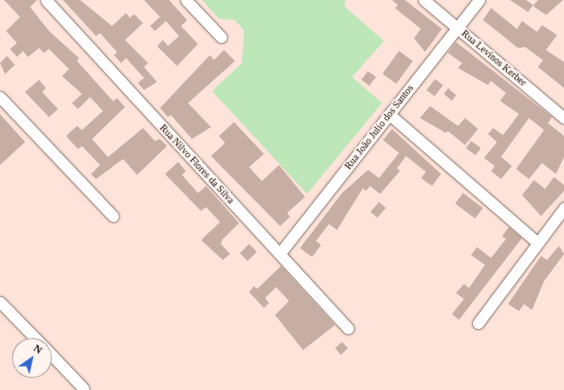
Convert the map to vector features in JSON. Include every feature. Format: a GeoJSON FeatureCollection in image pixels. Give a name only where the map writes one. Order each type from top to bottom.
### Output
{"type":"FeatureCollection","features":[{"type":"Feature","properties":{"kind":"street","name":"Rua Nilvo Flores da Silva"},"geometry":{"type":"LineString","coordinates":[[46,0],[348,328]]}},
{"type":"Feature","properties":{"kind":"street"},"geometry":{"type":"LineString","coordinates":[[186,0],[221,37]]}},
{"type":"Feature","properties":{"kind":"street","name":"Rua Levinos Kerber"},"geometry":{"type":"LineString","coordinates":[[424,0],[458,27],[564,118]]}},
{"type":"Feature","properties":{"kind":"street","name":"Rua João Julio dos Santos"},"geometry":{"type":"LineString","coordinates":[[280,253],[478,0]]}},
{"type":"Feature","properties":{"kind":"street"},"geometry":{"type":"LineString","coordinates":[[0,97],[113,216]]}},
{"type":"Feature","properties":{"kind":"street"},"geometry":{"type":"LineString","coordinates":[[389,114],[537,242]]}},
{"type":"Feature","properties":{"kind":"street"},"geometry":{"type":"LineString","coordinates":[[478,323],[537,242],[564,208]]}},
{"type":"Feature","properties":{"kind":"street"},"geometry":{"type":"LineString","coordinates":[[0,302],[34,338]]}},
{"type":"Feature","properties":{"kind":"street"},"geometry":{"type":"LineString","coordinates":[[52,356],[83,388]]}},
{"type":"Feature","properties":{"kind":"green space"},"geometry":{"type":"Polygon","coordinates":[[[202,0],[346,0],[344,6],[384,41],[352,77],[382,103],[307,194],[212,91],[242,63],[244,31],[235,20],[219,19],[202,0]]]}},
{"type":"Feature","properties":{"kind":"building"},"geometry":{"type":"Polygon","coordinates":[[[4,0],[37,0],[30,7],[50,32],[79,58],[77,61],[113,101],[117,98],[125,107],[92,139],[108,157],[143,128],[155,141],[160,139],[167,146],[137,175],[123,159],[96,179],[91,174],[100,165],[82,146],[78,149],[66,136],[77,126],[82,130],[103,111],[90,97],[78,109],[72,103],[82,94],[62,76],[69,69],[49,49],[44,53],[39,48],[28,57],[23,51],[17,57],[10,49],[17,43],[6,31],[20,17],[4,0]]]}},
{"type":"Feature","properties":{"kind":"building"},"geometry":{"type":"Polygon","coordinates":[[[63,0],[80,0],[112,26],[126,13],[130,18],[134,14],[143,23],[125,40],[148,63],[144,67],[157,82],[144,90],[138,83],[144,78],[126,58],[121,63],[114,55],[117,52],[100,33],[96,36],[63,0]]]}},
{"type":"Feature","properties":{"kind":"building"},"geometry":{"type":"Polygon","coordinates":[[[144,0],[169,0],[187,20],[181,26],[198,44],[177,66],[157,46],[163,40],[168,46],[179,36],[166,21],[155,31],[150,26],[160,17],[144,0]]]}},
{"type":"Feature","properties":{"kind":"building"},"geometry":{"type":"Polygon","coordinates":[[[392,0],[405,0],[442,29],[425,52],[414,38],[421,29],[395,8],[398,5],[392,0]]]}},
{"type":"Feature","properties":{"kind":"building"},"geometry":{"type":"Polygon","coordinates":[[[510,0],[526,0],[533,5],[528,12],[510,0]]]}},
{"type":"Feature","properties":{"kind":"building"},"geometry":{"type":"Polygon","coordinates":[[[538,0],[563,0],[546,15],[533,6],[538,0]]]}},
{"type":"Feature","properties":{"kind":"building"},"geometry":{"type":"Polygon","coordinates":[[[491,8],[517,29],[522,21],[537,32],[542,25],[557,35],[546,50],[564,62],[564,88],[538,67],[543,60],[525,47],[518,48],[483,20],[491,8]]]}},
{"type":"Feature","properties":{"kind":"building"},"geometry":{"type":"Polygon","coordinates":[[[456,42],[552,117],[548,123],[564,136],[564,157],[556,174],[542,163],[529,179],[516,169],[544,130],[529,118],[501,157],[512,166],[501,179],[491,171],[495,166],[484,158],[497,142],[488,134],[493,128],[503,135],[519,114],[500,101],[506,93],[491,81],[488,85],[458,68],[462,63],[448,53],[456,42]]]}},
{"type":"Feature","properties":{"kind":"building"},"geometry":{"type":"Polygon","coordinates":[[[224,50],[235,61],[188,103],[211,127],[192,139],[171,115],[168,117],[160,108],[210,55],[214,60],[224,50]]]}},
{"type":"Feature","properties":{"kind":"building"},"geometry":{"type":"Polygon","coordinates":[[[399,51],[413,61],[396,84],[383,74],[399,51]]]}},
{"type":"Feature","properties":{"kind":"building"},"geometry":{"type":"Polygon","coordinates":[[[7,56],[15,65],[5,74],[0,63],[7,56]]]}},
{"type":"Feature","properties":{"kind":"building"},"geometry":{"type":"Polygon","coordinates":[[[368,71],[376,77],[369,86],[361,80],[368,71]]]}},
{"type":"Feature","properties":{"kind":"building"},"geometry":{"type":"Polygon","coordinates":[[[435,79],[443,85],[435,96],[427,90],[435,79]]]}},
{"type":"Feature","properties":{"kind":"building"},"geometry":{"type":"Polygon","coordinates":[[[39,80],[46,88],[42,92],[58,109],[49,117],[25,92],[39,80]]]}},
{"type":"Feature","properties":{"kind":"building"},"geometry":{"type":"Polygon","coordinates":[[[448,88],[456,95],[452,101],[444,94],[448,88]]]}},
{"type":"Feature","properties":{"kind":"building"},"geometry":{"type":"Polygon","coordinates":[[[430,106],[458,126],[465,118],[478,129],[465,145],[448,131],[446,133],[420,118],[430,106]]]}},
{"type":"Feature","properties":{"kind":"building"},"geometry":{"type":"Polygon","coordinates":[[[0,114],[25,142],[0,165],[0,114]]]}},
{"type":"Feature","properties":{"kind":"building"},"geometry":{"type":"Polygon","coordinates":[[[234,122],[264,154],[249,167],[262,181],[279,165],[305,197],[287,213],[290,217],[280,226],[211,156],[225,143],[219,136],[234,122]]]}},
{"type":"Feature","properties":{"kind":"building"},"geometry":{"type":"Polygon","coordinates":[[[392,129],[441,174],[432,186],[421,178],[426,172],[406,156],[397,168],[400,171],[380,194],[370,186],[366,191],[363,188],[337,230],[329,224],[316,241],[321,245],[312,257],[300,248],[342,193],[368,170],[379,178],[399,153],[383,140],[392,129]]]}},
{"type":"Feature","properties":{"kind":"building"},"geometry":{"type":"Polygon","coordinates":[[[471,141],[481,148],[476,155],[466,148],[471,141]]]}},
{"type":"Feature","properties":{"kind":"building"},"geometry":{"type":"Polygon","coordinates":[[[178,162],[186,171],[182,175],[198,193],[206,186],[239,223],[222,240],[221,244],[230,254],[223,260],[201,240],[220,222],[206,207],[201,211],[165,174],[178,162]]]}},
{"type":"Feature","properties":{"kind":"building"},"geometry":{"type":"Polygon","coordinates":[[[554,177],[564,185],[564,191],[541,216],[522,195],[534,180],[545,189],[554,177]]]}},
{"type":"Feature","properties":{"kind":"building"},"geometry":{"type":"Polygon","coordinates":[[[463,193],[483,208],[475,218],[455,203],[463,193]]]}},
{"type":"Feature","properties":{"kind":"building"},"geometry":{"type":"Polygon","coordinates":[[[379,202],[386,208],[377,218],[370,212],[379,202]]]}},
{"type":"Feature","properties":{"kind":"building"},"geometry":{"type":"Polygon","coordinates":[[[509,227],[522,238],[459,320],[452,314],[464,299],[456,293],[464,284],[469,288],[485,265],[471,255],[477,247],[491,258],[506,239],[502,236],[509,227]]]}},
{"type":"Feature","properties":{"kind":"building"},"geometry":{"type":"Polygon","coordinates":[[[249,244],[257,252],[248,261],[240,253],[249,244]]]}},
{"type":"Feature","properties":{"kind":"building"},"geometry":{"type":"Polygon","coordinates":[[[559,246],[564,254],[544,281],[532,310],[524,304],[519,311],[508,304],[541,256],[547,260],[559,246]]]}},
{"type":"Feature","properties":{"kind":"building"},"geometry":{"type":"Polygon","coordinates":[[[281,266],[335,325],[303,350],[275,315],[289,301],[276,287],[265,298],[269,303],[264,308],[249,292],[254,286],[257,289],[281,266]]]}},
{"type":"Feature","properties":{"kind":"building"},"geometry":{"type":"Polygon","coordinates":[[[342,342],[348,348],[341,355],[335,348],[342,342]]]}}]}
